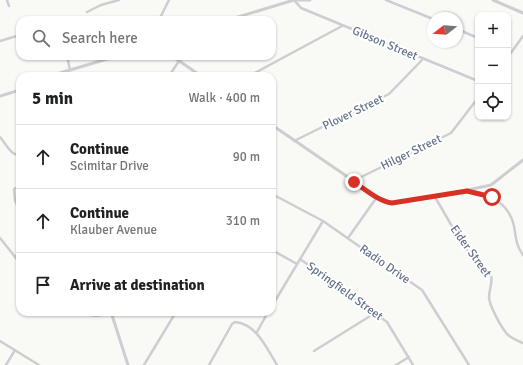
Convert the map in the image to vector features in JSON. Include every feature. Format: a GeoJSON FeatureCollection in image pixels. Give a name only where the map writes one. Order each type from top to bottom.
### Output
{"type":"FeatureCollection","features":[{"type":"Feature","properties":{"kind":"street"},"geometry":{"type":"LineString","coordinates":[[7,0],[9,6]]}},
{"type":"Feature","properties":{"kind":"street"},"geometry":{"type":"LineString","coordinates":[[87,12],[101,5],[119,0]]}},
{"type":"Feature","properties":{"kind":"street"},"geometry":{"type":"LineString","coordinates":[[161,16],[169,0]]}},
{"type":"Feature","properties":{"kind":"street"},"geometry":{"type":"LineString","coordinates":[[241,16],[294,0],[310,0]]}},
{"type":"Feature","properties":{"kind":"street","name":"Gibson Street"},"geometry":{"type":"LineString","coordinates":[[294,0],[301,8],[475,80]]}},
{"type":"Feature","properties":{"kind":"street"},"geometry":{"type":"LineString","coordinates":[[386,0],[427,17]]}},
{"type":"Feature","properties":{"kind":"street"},"geometry":{"type":"LineString","coordinates":[[493,0],[523,12]]}},
{"type":"Feature","properties":{"kind":"street"},"geometry":{"type":"LineString","coordinates":[[256,72],[342,26]]}},
{"type":"Feature","properties":{"kind":"street"},"geometry":{"type":"LineString","coordinates":[[463,32],[475,37]]}},
{"type":"Feature","properties":{"kind":"street"},"geometry":{"type":"LineString","coordinates":[[0,41],[16,36]]}},
{"type":"Feature","properties":{"kind":"street"},"geometry":{"type":"LineString","coordinates":[[511,50],[523,36]]}},
{"type":"Feature","properties":{"kind":"street","name":"Plover Street"},"geometry":{"type":"LineString","coordinates":[[294,141],[389,94],[423,59]]}},
{"type":"Feature","properties":{"kind":"street"},"geometry":{"type":"LineString","coordinates":[[68,60],[70,70]]}},
{"type":"Feature","properties":{"kind":"street"},"geometry":{"type":"LineString","coordinates":[[63,72],[104,60]]}},
{"type":"Feature","properties":{"kind":"street"},"geometry":{"type":"LineString","coordinates":[[171,72],[179,61],[195,72]]}},
{"type":"Feature","properties":{"kind":"street"},"geometry":{"type":"LineString","coordinates":[[0,96],[16,91]]}},
{"type":"Feature","properties":{"kind":"street","name":"Hilger Street"},"geometry":{"type":"LineString","coordinates":[[354,182],[357,179],[451,133],[475,102]]}},
{"type":"Feature","properties":{"kind":"street"},"geometry":{"type":"LineString","coordinates":[[276,128],[384,201],[392,203],[467,191],[492,197],[501,204],[512,218],[516,242],[523,256]]}},
{"type":"Feature","properties":{"kind":"street"},"geometry":{"type":"LineString","coordinates":[[0,138],[13,154],[16,154]]}},
{"type":"Feature","properties":{"kind":"street"},"geometry":{"type":"LineString","coordinates":[[461,192],[491,185],[523,160]]}},
{"type":"Feature","properties":{"kind":"street"},"geometry":{"type":"LineString","coordinates":[[16,188],[14,189],[16,202]]}},
{"type":"Feature","properties":{"kind":"street","name":"Radio Drive"},"geometry":{"type":"LineString","coordinates":[[276,196],[324,221],[422,290],[469,365]]}},
{"type":"Feature","properties":{"kind":"street"},"geometry":{"type":"LineString","coordinates":[[348,238],[377,197]]}},
{"type":"Feature","properties":{"kind":"street","name":"Eider Street"},"geometry":{"type":"LineString","coordinates":[[435,197],[464,247],[491,275],[492,281],[489,301],[507,334],[523,343]]}},
{"type":"Feature","properties":{"kind":"street"},"geometry":{"type":"LineString","coordinates":[[276,299],[324,221]]}},
{"type":"Feature","properties":{"kind":"street"},"geometry":{"type":"LineString","coordinates":[[0,238],[15,257]]}},
{"type":"Feature","properties":{"kind":"street","name":"Springfield Street"},"geometry":{"type":"LineString","coordinates":[[276,252],[297,264]]}},
{"type":"Feature","properties":{"kind":"street","name":"Springfield Street"},"geometry":{"type":"LineString","coordinates":[[300,259],[387,322],[414,365]]}},
{"type":"Feature","properties":{"kind":"street"},"geometry":{"type":"LineString","coordinates":[[314,351],[375,313]]}},
{"type":"Feature","properties":{"kind":"street"},"geometry":{"type":"LineString","coordinates":[[111,316],[128,365]]}},
{"type":"Feature","properties":{"kind":"street"},"geometry":{"type":"LineString","coordinates":[[144,365],[174,316]]}},
{"type":"Feature","properties":{"kind":"street"},"geometry":{"type":"LineString","coordinates":[[257,332],[266,316]]}},
{"type":"Feature","properties":{"kind":"street"},"geometry":{"type":"LineString","coordinates":[[209,365],[232,324],[235,322],[240,322],[257,332],[277,365]]}},
{"type":"Feature","properties":{"kind":"street"},"geometry":{"type":"LineString","coordinates":[[0,341],[39,365]]}},
{"type":"Feature","properties":{"kind":"street"},"geometry":{"type":"LineString","coordinates":[[6,365],[15,350]]}},
{"type":"Feature","properties":{"kind":"street"},"geometry":{"type":"LineString","coordinates":[[396,365],[408,357]]}},
{"type":"Feature","properties":{"kind":"route"},"geometry":{"type":"LineString","coordinates":[[354,182],[388,203],[467,191],[492,197]]}}]}
